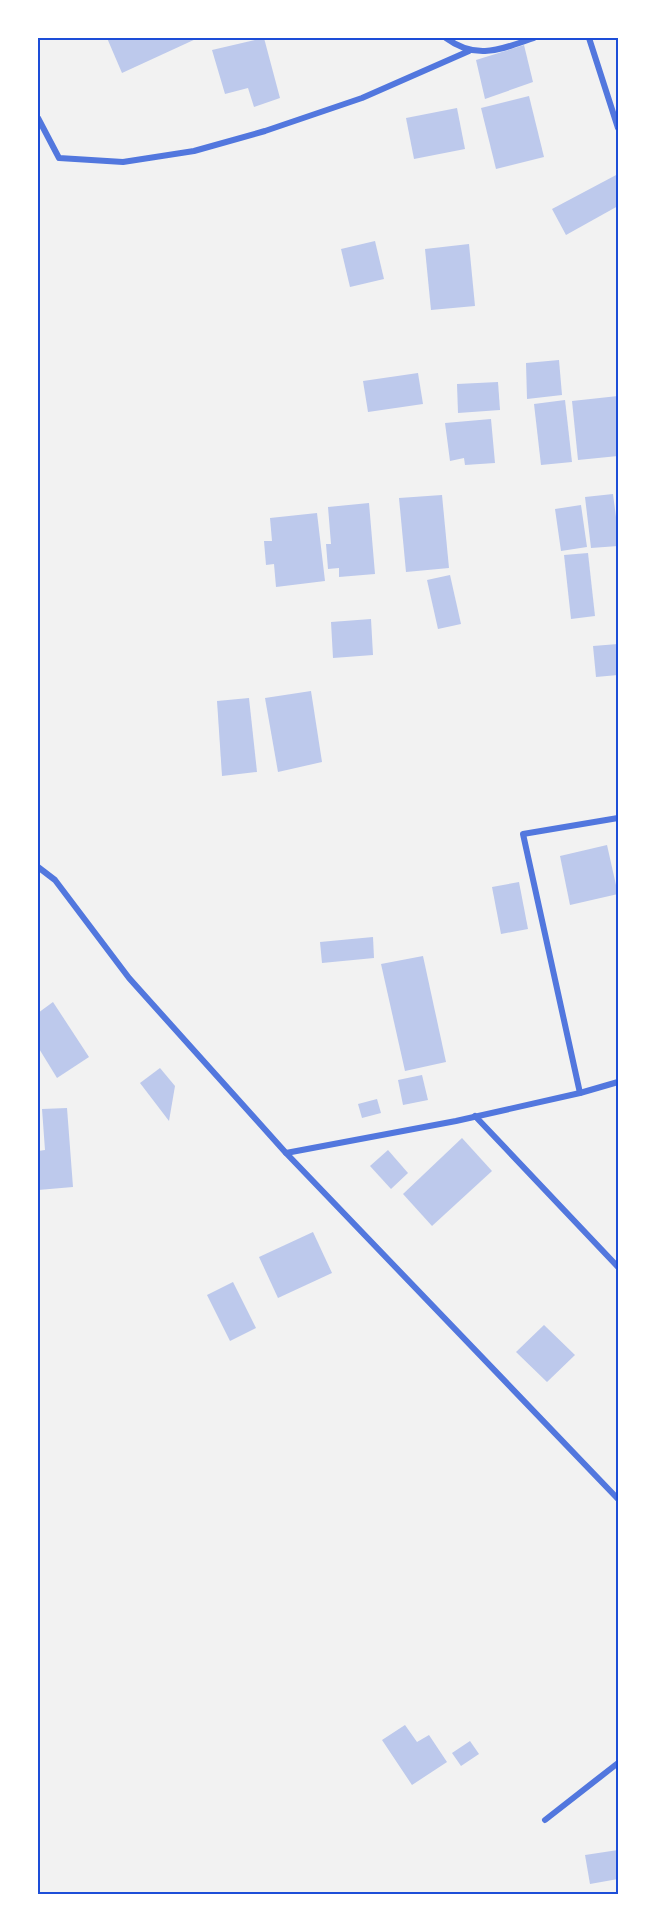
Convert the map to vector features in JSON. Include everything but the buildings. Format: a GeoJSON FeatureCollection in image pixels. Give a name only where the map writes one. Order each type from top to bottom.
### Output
{"type":"FeatureCollection","features":[{"type":"Feature","properties":{"kind":"street"},"geometry":{"type":"LineString","coordinates":[[446,38],[469,51]]}},
{"type":"Feature","properties":{"kind":"street"},"geometry":{"type":"LineString","coordinates":[[38,118],[58,158],[123,162],[194,151],[265,131],[362,98],[469,51],[492,51],[534,38]]}},
{"type":"Feature","properties":{"kind":"street"},"geometry":{"type":"LineString","coordinates":[[589,38],[618,128]]}},
{"type":"Feature","properties":{"kind":"street"},"geometry":{"type":"LineString","coordinates":[[580,1093],[523,834],[618,818]]}},
{"type":"Feature","properties":{"kind":"street"},"geometry":{"type":"LineString","coordinates":[[38,867],[55,880],[129,978],[286,1153],[618,1499]]}},
{"type":"Feature","properties":{"kind":"street"},"geometry":{"type":"LineString","coordinates":[[286,1153],[456,1121],[580,1093],[618,1082]]}},
{"type":"Feature","properties":{"kind":"street"},"geometry":{"type":"LineString","coordinates":[[475,1116],[618,1267]]}},
{"type":"Feature","properties":{"kind":"street"},"geometry":{"type":"LineString","coordinates":[[545,1820],[618,1763]]}}]}
